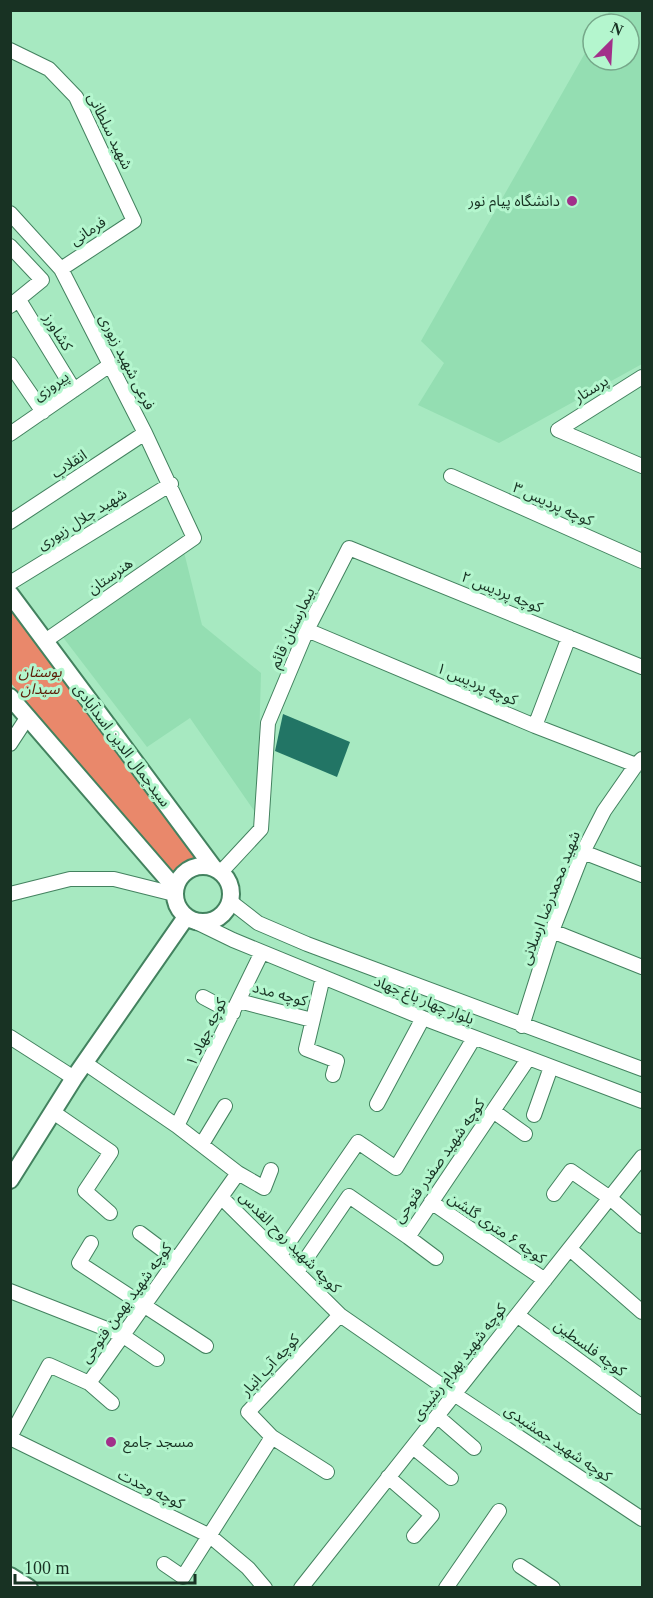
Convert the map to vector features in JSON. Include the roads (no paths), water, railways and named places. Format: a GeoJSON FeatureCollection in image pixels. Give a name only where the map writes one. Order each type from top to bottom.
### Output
{"type":"FeatureCollection","features":[{"type":"Feature","properties":{"kind":"main road","name":"سیدجمال الدین اسدآبادی"},"geometry":{"type":"LineString","coordinates":[[10,594],[217,870]]}},
{"type":"Feature","properties":{"kind":"main road"},"geometry":{"type":"LineString","coordinates":[[10,697],[175,891]]}},
{"type":"Feature","properties":{"kind":"main road"},"geometry":{"type":"LineString","coordinates":[[203,866],[217,870],[230,885],[231,902],[221,916],[213,921],[191,920],[178,909],[175,891],[179,879],[194,867],[203,866]]}},
{"type":"Feature","properties":{"kind":"main road"},"geometry":{"type":"LineString","coordinates":[[10,1180],[74,1078],[191,920]]}},
{"type":"Feature","properties":{"kind":"main road"},"geometry":{"type":"LineString","coordinates":[[10,1576],[29,1587]]}},
{"type":"Feature","properties":{"kind":"street","name":"شهید سلطانی"},"geometry":{"type":"LineString","coordinates":[[10,50],[49,69],[76,97],[134,221]]}},
{"type":"Feature","properties":{"kind":"street","name":"فرعی شهید زیوری"},"geometry":{"type":"LineString","coordinates":[[10,213],[61,269],[145,434],[194,538]]}},
{"type":"Feature","properties":{"kind":"street","name":"فرمانی"},"geometry":{"type":"LineString","coordinates":[[61,269],[134,221]]}},
{"type":"Feature","properties":{"kind":"street"},"geometry":{"type":"LineString","coordinates":[[10,246],[42,280],[14,303]]}},
{"type":"Feature","properties":{"kind":"street","name":"کشاورز"},"geometry":{"type":"LineString","coordinates":[[14,303],[74,390]]}},
{"type":"Feature","properties":{"kind":"street"},"geometry":{"type":"LineString","coordinates":[[10,364],[43,412]]}},
{"type":"Feature","properties":{"kind":"street","name":"پیروزی"},"geometry":{"type":"LineString","coordinates":[[10,434],[110,365]]}},
{"type":"Feature","properties":{"kind":"street","name":"پرستار"},"geometry":{"type":"LineString","coordinates":[[642,376],[558,430],[642,466]]}},
{"type":"Feature","properties":{"kind":"street","name":"انقلاب"},"geometry":{"type":"LineString","coordinates":[[10,522],[145,434]]}},
{"type":"Feature","properties":{"kind":"street","name":"کوچه پردیس ۳"},"geometry":{"type":"LineString","coordinates":[[451,476],[642,561]]}},
{"type":"Feature","properties":{"kind":"street","name":"شهید جلال زیوری"},"geometry":{"type":"LineString","coordinates":[[10,583],[170,485]]}},
{"type":"Feature","properties":{"kind":"street","name":"هنرستان"},"geometry":{"type":"LineString","coordinates":[[45,641],[194,538]]}},
{"type":"Feature","properties":{"kind":"street","name":"بیمارستان قائم"},"geometry":{"type":"LineString","coordinates":[[217,870],[261,829],[268,723],[307,630],[349,548]]}},
{"type":"Feature","properties":{"kind":"street","name":"کوچه پردیس ۲"},"geometry":{"type":"LineString","coordinates":[[349,548],[642,667]]}},
{"type":"Feature","properties":{"kind":"street","name":"کوچه پردیس ۱"},"geometry":{"type":"LineString","coordinates":[[307,630],[638,770]]}},
{"type":"Feature","properties":{"kind":"street"},"geometry":{"type":"LineString","coordinates":[[535,726],[568,637]]}},
{"type":"Feature","properties":{"kind":"street"},"geometry":{"type":"LineString","coordinates":[[10,744],[27,717]]}},
{"type":"Feature","properties":{"kind":"street","name":"شهید محمدرضا ارسلانی"},"geometry":{"type":"LineString","coordinates":[[522,1026],[552,932],[583,852],[604,811],[638,770]]}},
{"type":"Feature","properties":{"kind":"street"},"geometry":{"type":"LineString","coordinates":[[583,852],[642,875]]}},
{"type":"Feature","properties":{"kind":"street"},"geometry":{"type":"LineString","coordinates":[[10,894],[70,879],[114,879],[175,891]]}},
{"type":"Feature","properties":{"kind":"street","name":"بلوار چهار باغ جهاد"},"geometry":{"type":"LineString","coordinates":[[231,902],[258,923],[307,944],[642,1069]]}},
{"type":"Feature","properties":{"kind":"street","name":"بلوار چهار باغ جهاد"},"geometry":{"type":"LineString","coordinates":[[191,920],[262,952],[423,1018],[642,1101]]}},
{"type":"Feature","properties":{"kind":"street"},"geometry":{"type":"LineString","coordinates":[[552,932],[642,967]]}},
{"type":"Feature","properties":{"kind":"street","name":"کوچه جهاد ۱"},"geometry":{"type":"LineString","coordinates":[[177,1126],[262,952]]}},
{"type":"Feature","properties":{"kind":"street"},"geometry":{"type":"LineString","coordinates":[[322,977],[306,1049],[336,1061],[333,1075]]}},
{"type":"Feature","properties":{"kind":"street","name":"کوچه مدد"},"geometry":{"type":"LineString","coordinates":[[203,997],[236,1007],[312,1020]]}},
{"type":"Feature","properties":{"kind":"street"},"geometry":{"type":"LineString","coordinates":[[377,1104],[423,1018]]}},
{"type":"Feature","properties":{"kind":"street"},"geometry":{"type":"LineString","coordinates":[[10,1037],[74,1078]]}},
{"type":"Feature","properties":{"kind":"street"},"geometry":{"type":"LineString","coordinates":[[279,1255],[358,1142],[396,1168],[474,1038]]}},
{"type":"Feature","properties":{"kind":"street","name":"کوچه شهید صفدر فتوحی"},"geometry":{"type":"LineString","coordinates":[[297,1272],[349,1196],[408,1237],[528,1059]]}},
{"type":"Feature","properties":{"kind":"street","name":"کوچه شهید روح القدس"},"geometry":{"type":"LineString","coordinates":[[85,1063],[177,1126],[238,1173],[222,1198],[340,1315],[454,1394]]}},
{"type":"Feature","properties":{"kind":"street"},"geometry":{"type":"LineString","coordinates":[[534,1115],[551,1067]]}},
{"type":"Feature","properties":{"kind":"street"},"geometry":{"type":"LineString","coordinates":[[202,1144],[225,1106]]}},
{"type":"Feature","properties":{"kind":"street"},"geometry":{"type":"LineString","coordinates":[[493,1111],[525,1134]]}},
{"type":"Feature","properties":{"kind":"street"},"geometry":{"type":"LineString","coordinates":[[53,1113],[111,1152],[85,1191],[110,1213]]}},
{"type":"Feature","properties":{"kind":"street","name":"کوچه شهید بهرام رشیدی"},"geometry":{"type":"LineString","coordinates":[[301,1587],[642,1157]]}},
{"type":"Feature","properties":{"kind":"street"},"geometry":{"type":"LineString","coordinates":[[238,1173],[264,1188],[272,1170]]}},
{"type":"Feature","properties":{"kind":"street"},"geometry":{"type":"LineString","coordinates":[[554,1194],[571,1171],[610,1198],[642,1226]]}},
{"type":"Feature","properties":{"kind":"street","name":"کوچه شهید بهمن فتوحی"},"geometry":{"type":"LineString","coordinates":[[10,1437],[48,1365],[88,1383],[222,1198]]}},
{"type":"Feature","properties":{"kind":"street","name":"کوچه ۶ متری گلشن"},"geometry":{"type":"LineString","coordinates":[[431,1202],[545,1280]]}},
{"type":"Feature","properties":{"kind":"street"},"geometry":{"type":"LineString","coordinates":[[140,1233],[177,1260]]}},
{"type":"Feature","properties":{"kind":"street"},"geometry":{"type":"LineString","coordinates":[[408,1237],[436,1258]]}},
{"type":"Feature","properties":{"kind":"street"},"geometry":{"type":"LineString","coordinates":[[91,1243],[79,1263],[206,1346]]}},
{"type":"Feature","properties":{"kind":"street"},"geometry":{"type":"LineString","coordinates":[[570,1249],[642,1312]]}},
{"type":"Feature","properties":{"kind":"street"},"geometry":{"type":"LineString","coordinates":[[10,1291],[122,1335],[157,1359]]}},
{"type":"Feature","properties":{"kind":"street","name":"کوچه آب انبار"},"geometry":{"type":"LineString","coordinates":[[327,1472],[272,1437],[248,1412],[340,1315]]}},
{"type":"Feature","properties":{"kind":"street","name":"کوچه فلسطین"},"geometry":{"type":"LineString","coordinates":[[517,1316],[642,1407]]}},
{"type":"Feature","properties":{"kind":"street"},"geometry":{"type":"LineString","coordinates":[[88,1383],[112,1403]]}},
{"type":"Feature","properties":{"kind":"street","name":"کوچه شهید جمشیدی"},"geometry":{"type":"LineString","coordinates":[[454,1394],[642,1519]]}},
{"type":"Feature","properties":{"kind":"street"},"geometry":{"type":"LineString","coordinates":[[437,1416],[474,1448]]}},
{"type":"Feature","properties":{"kind":"street","name":"کوچه وحدت"},"geometry":{"type":"LineString","coordinates":[[10,1437],[210,1536],[248,1568],[265,1587]]}},
{"type":"Feature","properties":{"kind":"street"},"geometry":{"type":"LineString","coordinates":[[164,1564],[183,1577],[272,1437]]}},
{"type":"Feature","properties":{"kind":"street"},"geometry":{"type":"LineString","coordinates":[[413,1447],[451,1478]]}},
{"type":"Feature","properties":{"kind":"street"},"geometry":{"type":"LineString","coordinates":[[388,1477],[432,1515],[414,1536]]}},
{"type":"Feature","properties":{"kind":"street"},"geometry":{"type":"LineString","coordinates":[[446,1587],[499,1511]]}},
{"type":"Feature","properties":{"kind":"street"},"geometry":{"type":"LineString","coordinates":[[520,1566],[553,1587]]}},
{"type":"Feature","properties":{"kind":"place","name":"دانشگاه پیام نور"},"geometry":{"type":"Point","coordinates":[572,201]}},
{"type":"Feature","properties":{"kind":"place","name":"مسجد جامع"},"geometry":{"type":"Point","coordinates":[111,1442]}},
{"type":"Feature","properties":{"kind":"park label","name":"بوستان سیدان"},"geometry":{"type":"Point","coordinates":[40,680]}}]}
